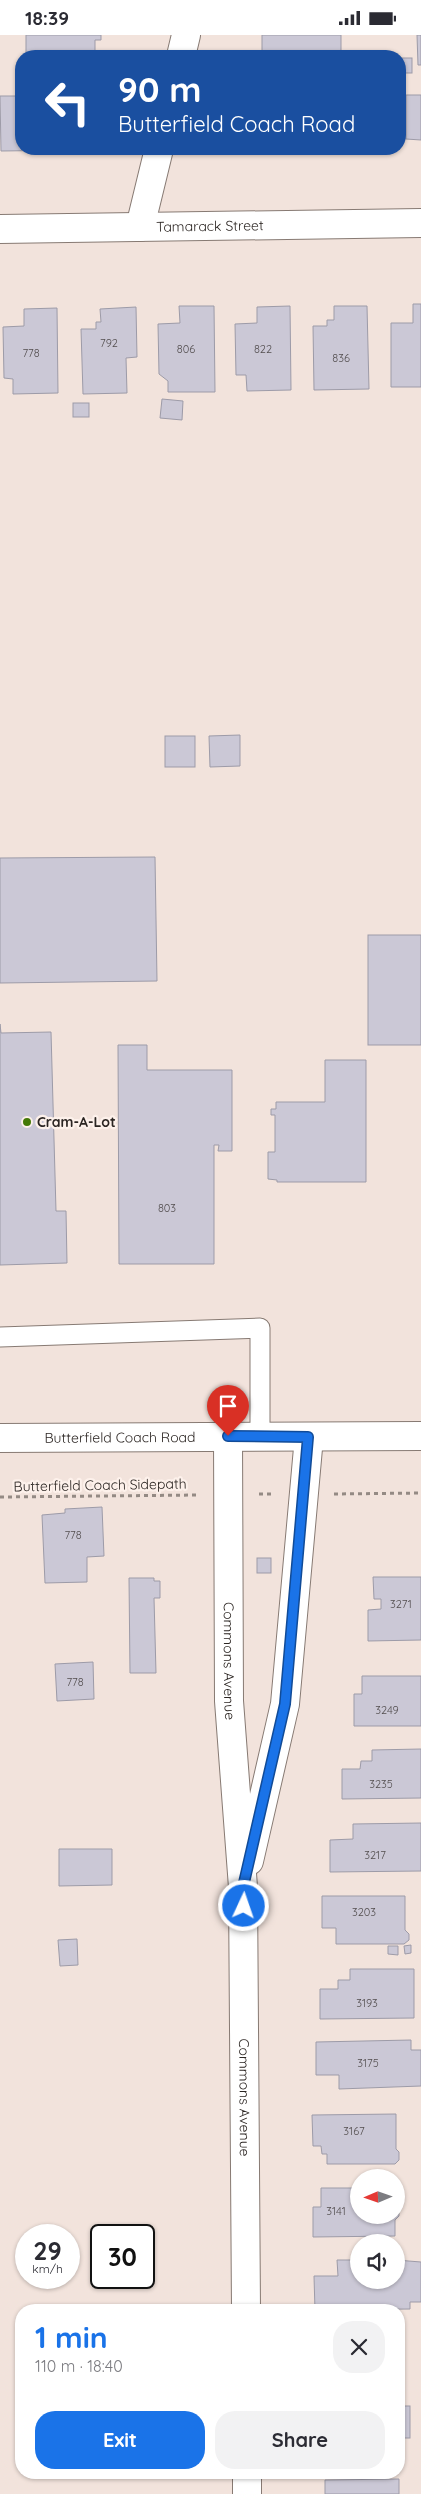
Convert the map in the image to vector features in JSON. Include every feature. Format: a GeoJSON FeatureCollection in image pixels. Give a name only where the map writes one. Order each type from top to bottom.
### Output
{"type":"FeatureCollection","features":[{"type":"Feature","properties":{"kind":"street"},"geometry":{"type":"LineString","coordinates":[[182,50],[186,35]]}},
{"type":"Feature","properties":{"kind":"street"},"geometry":{"type":"LineString","coordinates":[[140,227],[157,155]]}},
{"type":"Feature","properties":{"kind":"street","name":"Tamarack Street"},"geometry":{"type":"LineString","coordinates":[[0,229],[421,223]]}},
{"type":"Feature","properties":{"kind":"street","name":"Commons Avenue"},"geometry":{"type":"LineString","coordinates":[[228,1436],[229,1701],[243,1887],[246,2304]]}},
{"type":"Feature","properties":{"kind":"street","name":"Butterfield Coach Road"},"geometry":{"type":"LineString","coordinates":[[0,1438],[421,1436]]}},
{"type":"Feature","properties":{"kind":"street","name":"Commons Avenue"},"geometry":{"type":"LineString","coordinates":[[243,1887],[285,1704],[308,1437]]}},
{"type":"Feature","properties":{"kind":"street"},"geometry":{"type":"LineString","coordinates":[[247,2479],[247,2494]]}},
{"type":"Feature","properties":{"kind":"lane"},"geometry":{"type":"LineString","coordinates":[[0,1337],[260,1328],[260,1436]]}},
{"type":"Feature","properties":{"kind":"path"},"geometry":{"type":"LineString","coordinates":[[329,1494],[421,1493]]}},
{"type":"Feature","properties":{"kind":"path"},"geometry":{"type":"LineString","coordinates":[[257,1495],[275,1494]]}},
{"type":"Feature","properties":{"kind":"path","name":"Butterfield Coach Sidepath"},"geometry":{"type":"LineString","coordinates":[[0,1497],[201,1495]]}},
{"type":"Feature","properties":{"kind":"building"},"geometry":{"type":"Polygon","coordinates":[[[26,35],[101,35],[101,40],[95,40],[95,50],[26,50],[26,35]]]}},
{"type":"Feature","properties":{"kind":"building"},"geometry":{"type":"Polygon","coordinates":[[[262,35],[341,35],[341,50],[262,50],[262,35]]]}},
{"type":"Feature","properties":{"kind":"building"},"geometry":{"type":"Polygon","coordinates":[[[417,35],[421,35],[421,65],[418,65],[417,35]]]}},
{"type":"Feature","properties":{"kind":"building"},"geometry":{"type":"Polygon","coordinates":[[[406,58],[412,58],[412,73],[406,73],[406,58]]]}},
{"type":"Feature","properties":{"kind":"building"},"geometry":{"type":"Polygon","coordinates":[[[406,95],[421,95],[421,140],[406,139],[406,95]]]}},
{"type":"Feature","properties":{"kind":"building"},"geometry":{"type":"Polygon","coordinates":[[[0,96],[15,96],[15,151],[1,151],[0,96]]]}},
{"type":"Feature","properties":{"kind":"building"},"geometry":{"type":"Polygon","coordinates":[[[413,304],[421,304],[421,387],[391,387],[391,323],[413,323],[413,304]]]}},
{"type":"Feature","properties":{"kind":"building"},"geometry":{"type":"Polygon","coordinates":[[[179,306],[214,306],[215,392],[168,392],[168,381],[159,374],[158,324],[180,323],[179,306]]]}},
{"type":"Feature","properties":{"kind":"building"},"geometry":{"type":"Polygon","coordinates":[[[290,306],[291,390],[247,391],[246,375],[236,375],[235,324],[257,323],[257,307],[290,306]]]}},
{"type":"Feature","properties":{"kind":"building"},"geometry":{"type":"Polygon","coordinates":[[[334,306],[367,306],[369,389],[314,390],[313,326],[327,326],[327,320],[334,320],[334,306]]]}},
{"type":"Feature","properties":{"kind":"building"},"geometry":{"type":"Polygon","coordinates":[[[136,307],[137,357],[126,358],[127,393],[83,394],[81,329],[96,329],[96,322],[101,322],[100,309],[136,307]]]}},
{"type":"Feature","properties":{"kind":"building"},"geometry":{"type":"Polygon","coordinates":[[[57,308],[58,393],[13,394],[13,379],[4,378],[3,327],[24,326],[24,309],[57,308]]]}},
{"type":"Feature","properties":{"kind":"building"},"geometry":{"type":"Polygon","coordinates":[[[162,399],[183,401],[182,420],[160,418],[162,399]]]}},
{"type":"Feature","properties":{"kind":"building"},"geometry":{"type":"Polygon","coordinates":[[[73,403],[89,403],[89,417],[73,417],[73,403]]]}},
{"type":"Feature","properties":{"kind":"building"},"geometry":{"type":"Polygon","coordinates":[[[240,735],[240,766],[210,767],[209,736],[240,735]]]}},
{"type":"Feature","properties":{"kind":"building"},"geometry":{"type":"Polygon","coordinates":[[[165,736],[195,736],[195,767],[165,767],[165,736]]]}},
{"type":"Feature","properties":{"kind":"building"},"geometry":{"type":"Polygon","coordinates":[[[155,857],[157,981],[0,983],[0,858],[155,857]]]}},
{"type":"Feature","properties":{"kind":"building"},"geometry":{"type":"Polygon","coordinates":[[[368,935],[421,935],[421,1045],[368,1045],[368,935]]]}},
{"type":"Feature","properties":{"kind":"building","name":"Cram-A-Lot"},"geometry":{"type":"Polygon","coordinates":[[[0,1024],[1,1033],[51,1032],[56,1211],[66,1211],[67,1263],[0,1265],[0,1024]]]}},
{"type":"Feature","properties":{"kind":"building"},"geometry":{"type":"Polygon","coordinates":[[[118,1045],[147,1045],[147,1070],[232,1070],[232,1151],[218,1151],[219,1145],[214,1145],[214,1264],[119,1264],[118,1045]]]}},
{"type":"Feature","properties":{"kind":"building"},"geometry":{"type":"Polygon","coordinates":[[[325,1060],[366,1060],[366,1182],[277,1182],[277,1180],[268,1179],[268,1152],[275,1152],[275,1115],[271,1115],[271,1109],[276,1109],[276,1102],[325,1102],[325,1060]]]}},
{"type":"Feature","properties":{"kind":"building"},"geometry":{"type":"Polygon","coordinates":[[[102,1507],[104,1556],[87,1557],[87,1582],[45,1583],[42,1515],[65,1513],[65,1509],[102,1507]]]}},
{"type":"Feature","properties":{"kind":"building"},"geometry":{"type":"Polygon","coordinates":[[[257,1558],[271,1558],[271,1573],[257,1573],[257,1558]]]}},
{"type":"Feature","properties":{"kind":"building"},"geometry":{"type":"Polygon","coordinates":[[[373,1577],[421,1577],[421,1640],[368,1641],[368,1610],[381,1609],[381,1599],[374,1599],[373,1577]]]}},
{"type":"Feature","properties":{"kind":"building"},"geometry":{"type":"Polygon","coordinates":[[[129,1578],[154,1578],[154,1581],[160,1581],[160,1598],[154,1598],[156,1673],[130,1673],[129,1578]]]}},
{"type":"Feature","properties":{"kind":"building"},"geometry":{"type":"Polygon","coordinates":[[[93,1662],[94,1699],[57,1701],[55,1664],[93,1662]]]}},
{"type":"Feature","properties":{"kind":"building"},"geometry":{"type":"Polygon","coordinates":[[[362,1676],[421,1676],[421,1726],[354,1726],[354,1694],[362,1694],[362,1676]]]}},
{"type":"Feature","properties":{"kind":"building"},"geometry":{"type":"Polygon","coordinates":[[[421,1749],[421,1798],[342,1799],[342,1769],[360,1769],[361,1761],[372,1761],[372,1750],[421,1749]]]}},
{"type":"Feature","properties":{"kind":"building"},"geometry":{"type":"Polygon","coordinates":[[[421,1823],[421,1871],[330,1872],[330,1840],[353,1839],[353,1824],[421,1823]]]}},
{"type":"Feature","properties":{"kind":"building"},"geometry":{"type":"Polygon","coordinates":[[[59,1849],[112,1849],[112,1885],[59,1886],[59,1849]]]}},
{"type":"Feature","properties":{"kind":"building"},"geometry":{"type":"Polygon","coordinates":[[[322,1896],[405,1896],[405,1930],[409,1934],[409,1940],[404,1944],[336,1944],[336,1928],[322,1928],[322,1896]]]}},
{"type":"Feature","properties":{"kind":"building"},"geometry":{"type":"Polygon","coordinates":[[[77,1939],[78,1965],[60,1966],[58,1940],[77,1939]]]}},
{"type":"Feature","properties":{"kind":"building"},"geometry":{"type":"Polygon","coordinates":[[[411,1945],[411,1953],[405,1954],[404,1946],[411,1945]]]}},
{"type":"Feature","properties":{"kind":"building"},"geometry":{"type":"Polygon","coordinates":[[[388,1946],[398,1946],[398,1955],[388,1954],[388,1946]]]}},
{"type":"Feature","properties":{"kind":"building"},"geometry":{"type":"Polygon","coordinates":[[[350,1969],[414,1969],[414,2018],[320,2019],[320,1989],[338,1989],[338,1980],[350,1980],[350,1969]]]}},
{"type":"Feature","properties":{"kind":"building"},"geometry":{"type":"Polygon","coordinates":[[[411,2040],[411,2050],[421,2050],[421,2086],[339,2089],[339,2075],[316,2075],[316,2042],[411,2040]]]}},
{"type":"Feature","properties":{"kind":"building"},"geometry":{"type":"Polygon","coordinates":[[[396,2114],[396,2149],[399,2152],[399,2160],[395,2164],[327,2164],[327,2154],[322,2154],[321,2146],[313,2146],[312,2115],[396,2114]]]}},
{"type":"Feature","properties":{"kind":"building"},"geometry":{"type":"Polygon","coordinates":[[[321,2188],[350,2188],[350,2224],[395,2224],[395,2234],[350,2234],[350,2237],[313,2237],[313,2207],[321,2207],[321,2188]]]}},
{"type":"Feature","properties":{"kind":"building"},"geometry":{"type":"Polygon","coordinates":[[[337,2260],[350,2260],[350,2289],[405,2289],[405,2261],[421,2262],[421,2302],[410,2302],[410,2309],[405,2309],[405,2304],[315,2304],[314,2276],[338,2276],[337,2260]]]}},
{"type":"Feature","properties":{"kind":"building"},"geometry":{"type":"Polygon","coordinates":[[[405,2406],[410,2406],[410,2438],[405,2438],[405,2406]]]}},
{"type":"Feature","properties":{"kind":"building"},"geometry":{"type":"Polygon","coordinates":[[[399,2479],[399,2494],[325,2494],[325,2480],[399,2479]]]}},
{"type":"Feature","properties":{"kind":"place","name":"Cram-A-Lot"},"geometry":{"type":"Point","coordinates":[27,1122]}},
{"type":"Feature","properties":{"kind":"route"},"geometry":{"type":"LineString","coordinates":[[228,1436],[308,1437],[285,1704],[243,1887],[244,1906]]}}]}
